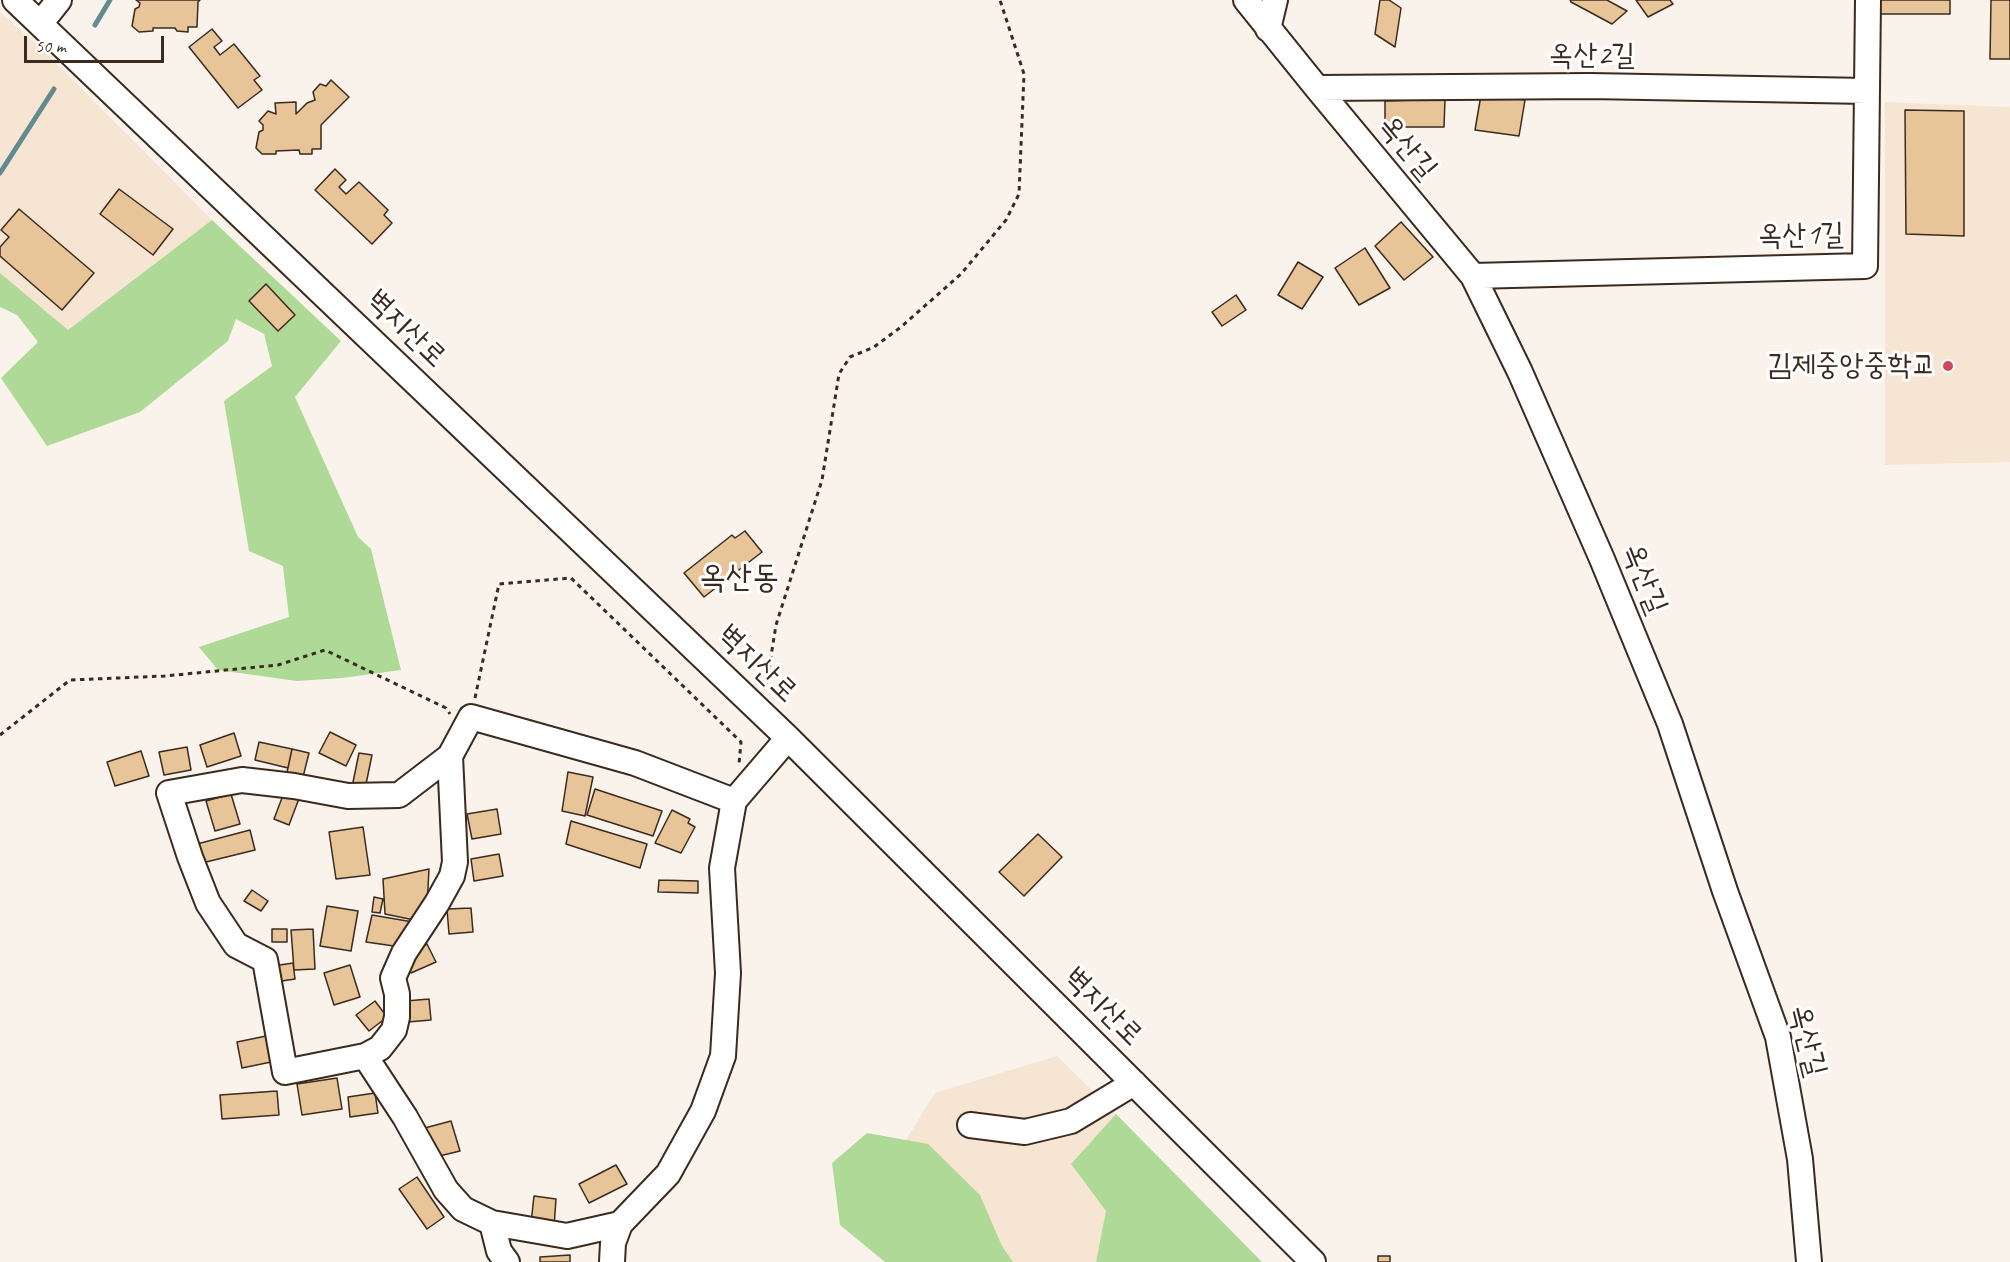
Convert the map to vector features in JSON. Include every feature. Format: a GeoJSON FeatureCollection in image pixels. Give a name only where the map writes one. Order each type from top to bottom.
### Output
{"type":"FeatureCollection","features":[{"type":"Feature","properties":{"kind":"street","name":"벽지산로"},"geometry":{"type":"LineString","coordinates":[[15,0],[762,712],[1313,1262]]}},
{"type":"Feature","properties":{"kind":"street"},"geometry":{"type":"LineString","coordinates":[[40,24],[59,0]]}},
{"type":"Feature","properties":{"kind":"street","name":"옥산길"},"geometry":{"type":"LineString","coordinates":[[1246,0],[1473,276],[1520,372],[1598,548],[1670,724],[1725,891],[1778,1037],[1800,1159],[1809,1262]]}},
{"type":"Feature","properties":{"kind":"street"},"geometry":{"type":"LineString","coordinates":[[1268,29],[1275,0]]}},
{"type":"Feature","properties":{"kind":"street","name":"옥산1길"},"geometry":{"type":"LineString","coordinates":[[1473,276],[1865,266],[1868,0]]}},
{"type":"Feature","properties":{"kind":"street","name":"옥산2길"},"geometry":{"type":"LineString","coordinates":[[1317,88],[1590,86],[1867,91]]}},
{"type":"Feature","properties":{"kind":"street"},"geometry":{"type":"LineString","coordinates":[[450,756],[455,862],[452,876],[404,953],[393,978],[397,994],[397,1017],[394,1030],[380,1048],[365,1056],[285,1072],[265,960],[236,945],[208,903],[169,793],[242,780],[294,786],[348,796],[399,795],[450,756],[467,725],[635,763],[734,801]]}},
{"type":"Feature","properties":{"kind":"street"},"geometry":{"type":"LineString","coordinates":[[612,1262],[613,1243],[620,1224],[668,1174],[703,1111],[723,1056],[728,973],[722,868],[734,801],[788,738]]}},
{"type":"Feature","properties":{"kind":"street"},"geometry":{"type":"LineString","coordinates":[[365,1056],[405,1117],[446,1190],[463,1209],[492,1223],[567,1236],[620,1224]]}},
{"type":"Feature","properties":{"kind":"street"},"geometry":{"type":"LineString","coordinates":[[970,1125],[1025,1132],[1071,1121],[1134,1083]]}},
{"type":"Feature","properties":{"kind":"street"},"geometry":{"type":"LineString","coordinates":[[492,1223],[499,1251],[507,1262]]}},
{"type":"Feature","properties":{"kind":"path"},"geometry":{"type":"LineString","coordinates":[[762,712],[776,625],[822,480],[839,374],[850,357],[874,347],[901,327],[961,274],[1006,220],[1019,194],[1024,74],[1000,0]]}},
{"type":"Feature","properties":{"kind":"path"},"geometry":{"type":"LineString","coordinates":[[0,735],[70,680],[165,676],[279,665],[325,650],[446,708],[467,725],[499,584],[571,578],[741,742],[738,765]]}},
{"type":"Feature","properties":{"kind":"shaded area"},"geometry":{"type":"Polygon","coordinates":[[[0,12],[51,58],[212,220],[67,331],[0,273],[0,12]]]}},
{"type":"Feature","properties":{"kind":"shaded area","name":"김제중앙중학교"},"geometry":{"type":"Polygon","coordinates":[[[1885,102],[2010,107],[2010,462],[1885,465],[1885,102]]]}},
{"type":"Feature","properties":{"kind":"shaded area"},"geometry":{"type":"Polygon","coordinates":[[[1057,1056],[1116,1114],[1071,1164],[1106,1211],[1096,1262],[1013,1262],[1002,1246],[980,1195],[906,1140],[935,1093],[1057,1056]]]}},
{"type":"Feature","properties":{"kind":"green space"},"geometry":{"type":"Polygon","coordinates":[[[212,220],[341,341],[295,397],[358,537],[371,549],[401,670],[297,681],[218,670],[199,647],[289,617],[283,566],[249,551],[224,401],[272,366],[264,334],[236,319],[228,341],[140,412],[47,446],[1,378],[38,342],[17,315],[0,307],[0,273],[68,330],[212,220]]]}},
{"type":"Feature","properties":{"kind":"green space"},"geometry":{"type":"Polygon","coordinates":[[[1116,1114],[1262,1262],[1096,1262],[1106,1211],[1071,1164],[1116,1114]]]}},
{"type":"Feature","properties":{"kind":"green space"},"geometry":{"type":"Polygon","coordinates":[[[867,1133],[928,1144],[980,1195],[1002,1246],[1013,1262],[885,1262],[840,1225],[832,1163],[867,1133]]]}},
{"type":"Feature","properties":{"kind":"building"},"geometry":{"type":"Polygon","coordinates":[[[136,0],[200,0],[197,27],[188,27],[188,32],[177,31],[175,28],[153,28],[153,31],[139,32],[132,26],[135,9],[140,3],[136,0]]]}},
{"type":"Feature","properties":{"kind":"building"},"geometry":{"type":"Polygon","coordinates":[[[1380,0],[1389,0],[1401,8],[1395,47],[1375,34],[1380,0]]]}},
{"type":"Feature","properties":{"kind":"building"},"geometry":{"type":"Polygon","coordinates":[[[1570,0],[1607,0],[1627,11],[1612,24],[1570,0]]]}},
{"type":"Feature","properties":{"kind":"building"},"geometry":{"type":"Polygon","coordinates":[[[1636,0],[1670,0],[1673,4],[1648,17],[1636,0]]]}},
{"type":"Feature","properties":{"kind":"building"},"geometry":{"type":"Polygon","coordinates":[[[1880,0],[1950,0],[1950,14],[1880,14],[1880,0]]]}},
{"type":"Feature","properties":{"kind":"building"},"geometry":{"type":"Polygon","coordinates":[[[1991,0],[2010,0],[2010,59],[1990,59],[1991,0]]]}},
{"type":"Feature","properties":{"kind":"building"},"geometry":{"type":"Polygon","coordinates":[[[212,29],[222,41],[214,47],[220,55],[234,44],[260,76],[254,80],[262,90],[238,108],[189,47],[212,29]]]}},
{"type":"Feature","properties":{"kind":"building"},"geometry":{"type":"Polygon","coordinates":[[[331,80],[349,97],[321,125],[321,149],[312,149],[312,154],[300,154],[299,150],[262,154],[256,148],[259,132],[263,130],[263,125],[259,121],[268,111],[276,114],[275,103],[296,102],[296,114],[307,103],[315,100],[313,92],[320,84],[326,86],[331,80]]]}},
{"type":"Feature","properties":{"kind":"building"},"geometry":{"type":"Polygon","coordinates":[[[1481,95],[1525,100],[1519,136],[1475,130],[1481,95]]]}},
{"type":"Feature","properties":{"kind":"building"},"geometry":{"type":"Polygon","coordinates":[[[1445,99],[1444,127],[1385,127],[1385,101],[1445,99]]]}},
{"type":"Feature","properties":{"kind":"building"},"geometry":{"type":"Polygon","coordinates":[[[1905,110],[1964,111],[1964,236],[1906,234],[1905,110]]]}},
{"type":"Feature","properties":{"kind":"building"},"geometry":{"type":"Polygon","coordinates":[[[335,169],[346,180],[339,187],[346,194],[359,182],[388,210],[384,215],[392,223],[372,244],[315,190],[335,169]]]}},
{"type":"Feature","properties":{"kind":"building"},"geometry":{"type":"Polygon","coordinates":[[[119,189],[173,229],[153,255],[100,214],[119,189]]]}},
{"type":"Feature","properties":{"kind":"building"},"geometry":{"type":"Polygon","coordinates":[[[19,209],[94,273],[62,310],[0,256],[0,247],[9,237],[1,230],[19,209]]]}},
{"type":"Feature","properties":{"kind":"building"},"geometry":{"type":"Polygon","coordinates":[[[1401,222],[1433,257],[1404,280],[1375,246],[1401,222]]]}},
{"type":"Feature","properties":{"kind":"building"},"geometry":{"type":"Polygon","coordinates":[[[1365,248],[1390,288],[1359,305],[1335,268],[1365,248]]]}},
{"type":"Feature","properties":{"kind":"building"},"geometry":{"type":"Polygon","coordinates":[[[1298,262],[1323,277],[1302,309],[1278,295],[1298,262]]]}},
{"type":"Feature","properties":{"kind":"building"},"geometry":{"type":"Polygon","coordinates":[[[266,284],[295,315],[278,331],[249,301],[266,284]]]}},
{"type":"Feature","properties":{"kind":"building"},"geometry":{"type":"Polygon","coordinates":[[[1236,295],[1246,310],[1222,326],[1212,312],[1236,295]]]}},
{"type":"Feature","properties":{"kind":"building"},"geometry":{"type":"Polygon","coordinates":[[[745,531],[762,552],[704,597],[684,573],[732,535],[735,538],[745,531]]]}},
{"type":"Feature","properties":{"kind":"building"},"geometry":{"type":"Polygon","coordinates":[[[330,732],[356,745],[346,766],[319,753],[330,732]]]}},
{"type":"Feature","properties":{"kind":"building"},"geometry":{"type":"Polygon","coordinates":[[[234,733],[241,756],[207,767],[200,745],[234,733]]]}},
{"type":"Feature","properties":{"kind":"building"},"geometry":{"type":"Polygon","coordinates":[[[259,742],[292,749],[288,768],[255,760],[259,742]]]}},
{"type":"Feature","properties":{"kind":"building"},"geometry":{"type":"Polygon","coordinates":[[[187,747],[191,770],[164,775],[159,752],[187,747]]]}},
{"type":"Feature","properties":{"kind":"building"},"geometry":{"type":"Polygon","coordinates":[[[292,749],[309,753],[302,781],[286,777],[292,749]]]}},
{"type":"Feature","properties":{"kind":"building"},"geometry":{"type":"Polygon","coordinates":[[[141,751],[149,776],[115,786],[107,762],[141,751]]]}},
{"type":"Feature","properties":{"kind":"building"},"geometry":{"type":"Polygon","coordinates":[[[359,753],[372,755],[365,789],[352,787],[359,753]]]}},
{"type":"Feature","properties":{"kind":"building"},"geometry":{"type":"Polygon","coordinates":[[[568,772],[593,777],[585,816],[562,811],[568,772]]]}},
{"type":"Feature","properties":{"kind":"building"},"geometry":{"type":"Polygon","coordinates":[[[595,789],[662,811],[653,836],[587,815],[595,789]]]}},
{"type":"Feature","properties":{"kind":"building"},"geometry":{"type":"Polygon","coordinates":[[[285,790],[300,796],[289,825],[274,819],[285,790]]]}},
{"type":"Feature","properties":{"kind":"building"},"geometry":{"type":"Polygon","coordinates":[[[231,794],[240,824],[215,831],[206,801],[231,794]]]}},
{"type":"Feature","properties":{"kind":"building"},"geometry":{"type":"Polygon","coordinates":[[[497,809],[501,834],[472,839],[467,814],[497,809]]]}},
{"type":"Feature","properties":{"kind":"building"},"geometry":{"type":"Polygon","coordinates":[[[672,810],[690,819],[688,823],[695,827],[681,853],[655,843],[672,810]]]}},
{"type":"Feature","properties":{"kind":"building"},"geometry":{"type":"Polygon","coordinates":[[[571,821],[647,844],[640,868],[566,844],[571,821]]]}},
{"type":"Feature","properties":{"kind":"building"},"geometry":{"type":"Polygon","coordinates":[[[363,827],[370,875],[336,879],[329,832],[363,827]]]}},
{"type":"Feature","properties":{"kind":"building"},"geometry":{"type":"Polygon","coordinates":[[[250,830],[255,850],[202,863],[197,844],[250,830]]]}},
{"type":"Feature","properties":{"kind":"building"},"geometry":{"type":"Polygon","coordinates":[[[1038,834],[1062,857],[1024,896],[999,872],[1038,834]]]}},
{"type":"Feature","properties":{"kind":"building"},"geometry":{"type":"Polygon","coordinates":[[[499,854],[503,876],[474,881],[471,859],[499,854]]]}},
{"type":"Feature","properties":{"kind":"building"},"geometry":{"type":"Polygon","coordinates":[[[429,869],[427,907],[414,920],[385,914],[383,879],[429,869]]]}},
{"type":"Feature","properties":{"kind":"building"},"geometry":{"type":"Polygon","coordinates":[[[659,880],[698,881],[698,893],[658,892],[659,880]]]}},
{"type":"Feature","properties":{"kind":"building"},"geometry":{"type":"Polygon","coordinates":[[[252,890],[268,901],[261,911],[244,901],[252,890]]]}},
{"type":"Feature","properties":{"kind":"building"},"geometry":{"type":"Polygon","coordinates":[[[374,897],[383,899],[380,913],[372,912],[374,897]]]}},
{"type":"Feature","properties":{"kind":"building"},"geometry":{"type":"Polygon","coordinates":[[[327,906],[358,911],[351,951],[320,946],[327,906]]]}},
{"type":"Feature","properties":{"kind":"building"},"geometry":{"type":"Polygon","coordinates":[[[471,908],[473,932],[449,934],[447,909],[471,908]]]}},
{"type":"Feature","properties":{"kind":"building"},"geometry":{"type":"Polygon","coordinates":[[[372,915],[413,922],[401,947],[366,942],[372,915]]]}},
{"type":"Feature","properties":{"kind":"building"},"geometry":{"type":"Polygon","coordinates":[[[272,929],[287,929],[287,942],[272,942],[272,929]]]}},
{"type":"Feature","properties":{"kind":"building"},"geometry":{"type":"Polygon","coordinates":[[[313,929],[315,969],[294,970],[291,930],[313,929]]]}},
{"type":"Feature","properties":{"kind":"building"},"geometry":{"type":"Polygon","coordinates":[[[427,944],[436,962],[411,973],[403,955],[427,944]]]}},
{"type":"Feature","properties":{"kind":"building"},"geometry":{"type":"Polygon","coordinates":[[[293,963],[295,979],[275,982],[273,966],[293,963]]]}},
{"type":"Feature","properties":{"kind":"building"},"geometry":{"type":"Polygon","coordinates":[[[350,965],[360,997],[334,1005],[324,973],[350,965]]]}},
{"type":"Feature","properties":{"kind":"building"},"geometry":{"type":"Polygon","coordinates":[[[429,999],[431,1020],[408,1022],[406,1001],[429,999]]]}},
{"type":"Feature","properties":{"kind":"building"},"geometry":{"type":"Polygon","coordinates":[[[375,1001],[387,1017],[369,1031],[356,1015],[375,1001]]]}},
{"type":"Feature","properties":{"kind":"building"},"geometry":{"type":"Polygon","coordinates":[[[271,1035],[276,1061],[242,1068],[237,1042],[271,1035]]]}},
{"type":"Feature","properties":{"kind":"building"},"geometry":{"type":"Polygon","coordinates":[[[337,1078],[342,1109],[302,1115],[297,1084],[337,1078]]]}},
{"type":"Feature","properties":{"kind":"building"},"geometry":{"type":"Polygon","coordinates":[[[277,1091],[279,1115],[222,1119],[220,1095],[277,1091]]]}},
{"type":"Feature","properties":{"kind":"building"},"geometry":{"type":"Polygon","coordinates":[[[375,1093],[378,1113],[350,1117],[348,1097],[375,1093]]]}},
{"type":"Feature","properties":{"kind":"building"},"geometry":{"type":"Polygon","coordinates":[[[451,1121],[460,1151],[431,1158],[421,1129],[451,1121]]]}},
{"type":"Feature","properties":{"kind":"building"},"geometry":{"type":"Polygon","coordinates":[[[616,1165],[627,1184],[589,1203],[579,1184],[616,1165]]]}},
{"type":"Feature","properties":{"kind":"building"},"geometry":{"type":"Polygon","coordinates":[[[417,1177],[444,1217],[427,1229],[399,1189],[417,1177]]]}},
{"type":"Feature","properties":{"kind":"building"},"geometry":{"type":"Polygon","coordinates":[[[534,1196],[556,1199],[554,1227],[531,1223],[534,1196]]]}},
{"type":"Feature","properties":{"kind":"building"},"geometry":{"type":"Polygon","coordinates":[[[570,1255],[570,1262],[540,1262],[540,1257],[570,1255]]]}},
{"type":"Feature","properties":{"kind":"building"},"geometry":{"type":"Polygon","coordinates":[[[1378,1256],[1390,1256],[1390,1262],[1378,1262],[1378,1256]]]}},
{"type":"Feature","properties":{"kind":"waterway"},"geometry":{"type":"LineString","coordinates":[[95,25],[110,0]]}},
{"type":"Feature","properties":{"kind":"waterway"},"geometry":{"type":"LineString","coordinates":[[0,173],[54,89]]}},
{"type":"Feature","properties":{"kind":"place","name":"김제중앙중학교"},"geometry":{"type":"Point","coordinates":[1948,366]}},
{"type":"Feature","properties":{"kind":"district","name":"옥산동"},"geometry":{"type":"Point","coordinates":[739,578]}}]}
